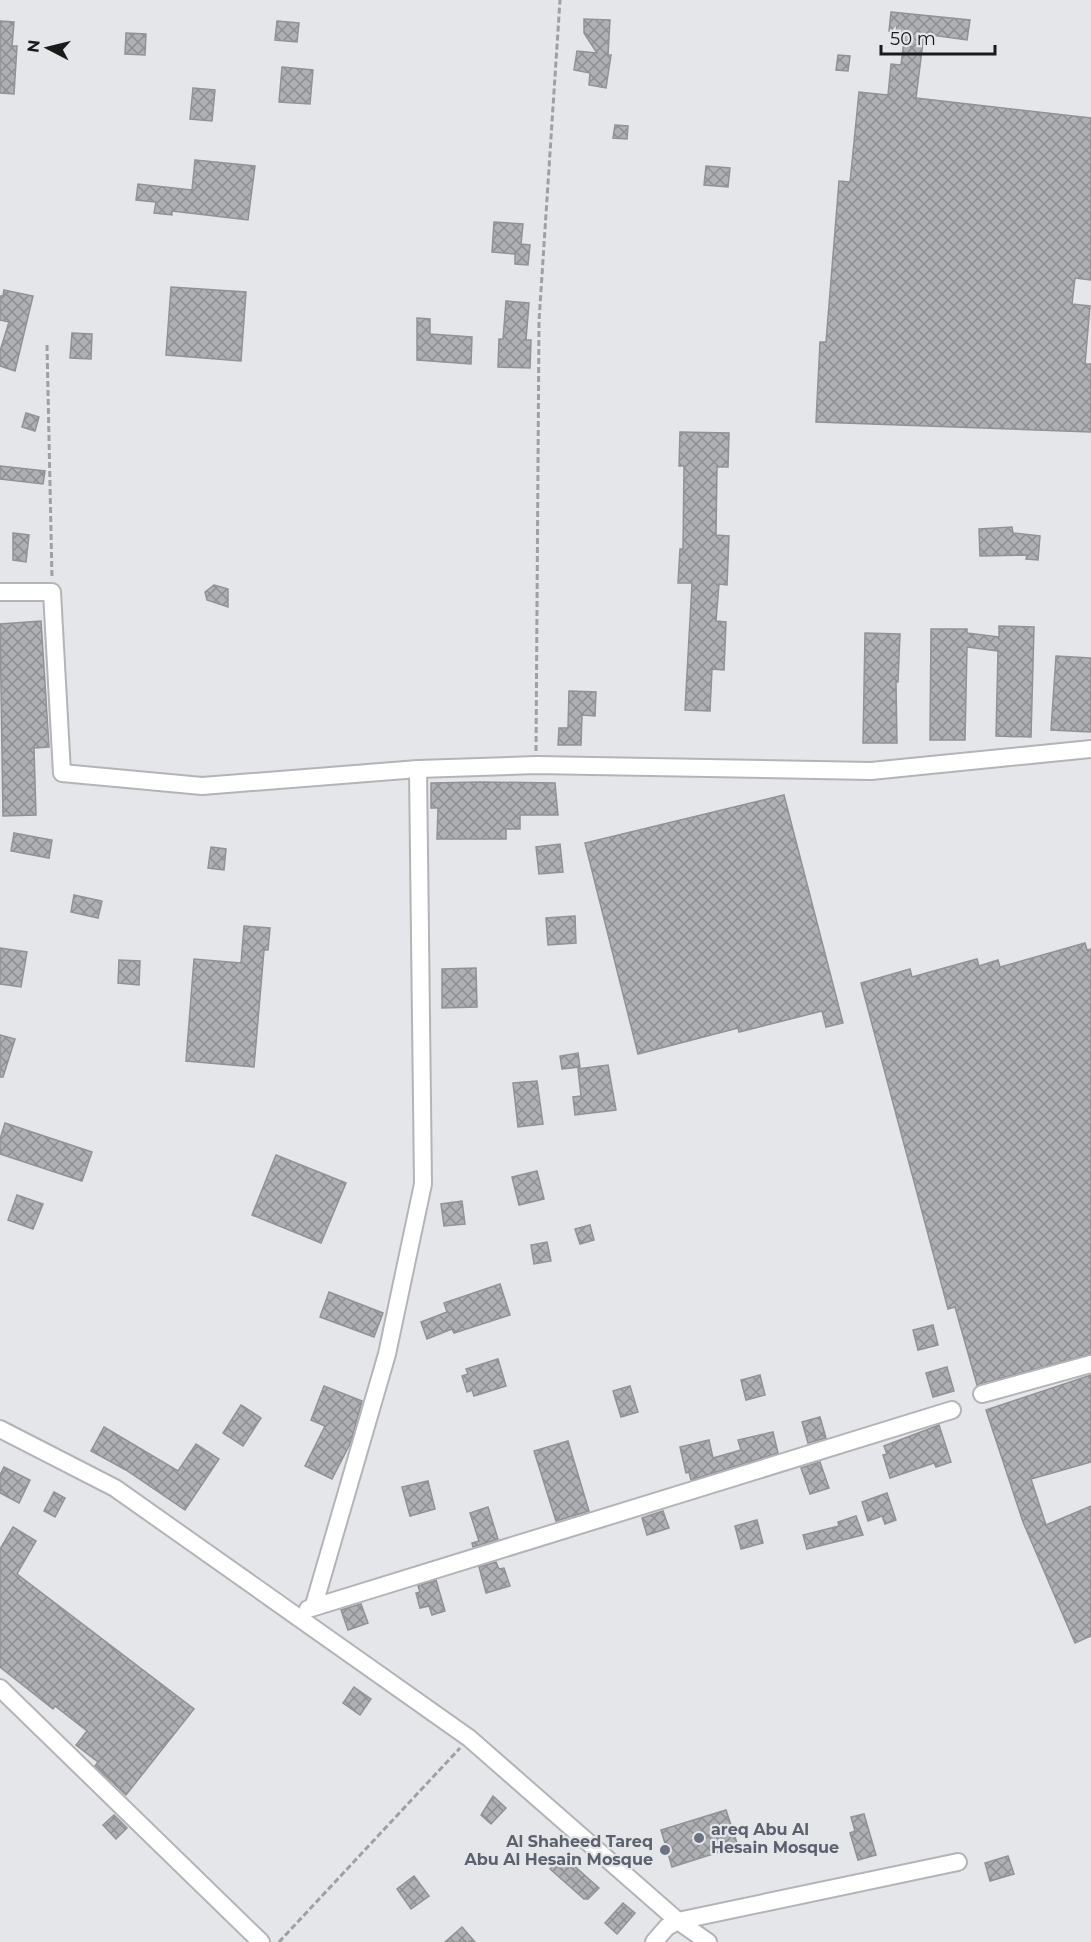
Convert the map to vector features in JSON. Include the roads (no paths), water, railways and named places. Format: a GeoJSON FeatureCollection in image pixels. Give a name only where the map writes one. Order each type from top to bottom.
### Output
{"type":"FeatureCollection","features":[{"type":"Feature","properties":{"kind":"street"},"geometry":{"type":"LineString","coordinates":[[0,592],[52,592],[62,773],[202,786],[418,769],[536,765],[871,771],[1091,749]]}},
{"type":"Feature","properties":{"kind":"street"},"geometry":{"type":"LineString","coordinates":[[314,1605],[387,1354],[423,1184],[418,769]]}},
{"type":"Feature","properties":{"kind":"street"},"geometry":{"type":"LineString","coordinates":[[982,1394],[1091,1364]]}},
{"type":"Feature","properties":{"kind":"street"},"geometry":{"type":"LineString","coordinates":[[296,1615],[314,1605],[952,1410]]}},
{"type":"Feature","properties":{"kind":"street"},"geometry":{"type":"LineString","coordinates":[[0,1429],[115,1488],[469,1738],[678,1921],[708,1942]]}},
{"type":"Feature","properties":{"kind":"street"},"geometry":{"type":"LineString","coordinates":[[0,1688],[261,1942]]}},
{"type":"Feature","properties":{"kind":"street"},"geometry":{"type":"LineString","coordinates":[[654,1942],[667,1928],[678,1921],[958,1862]]}},
{"type":"Feature","properties":{"kind":"place","name":"areq Abu Al Hesain Mosque"},"geometry":{"type":"Point","coordinates":[699,1838]}},
{"type":"Feature","properties":{"kind":"place","name":"Al Shaheed Tareq Abu Al Hesain Mosque"},"geometry":{"type":"Point","coordinates":[665,1850]}}]}
